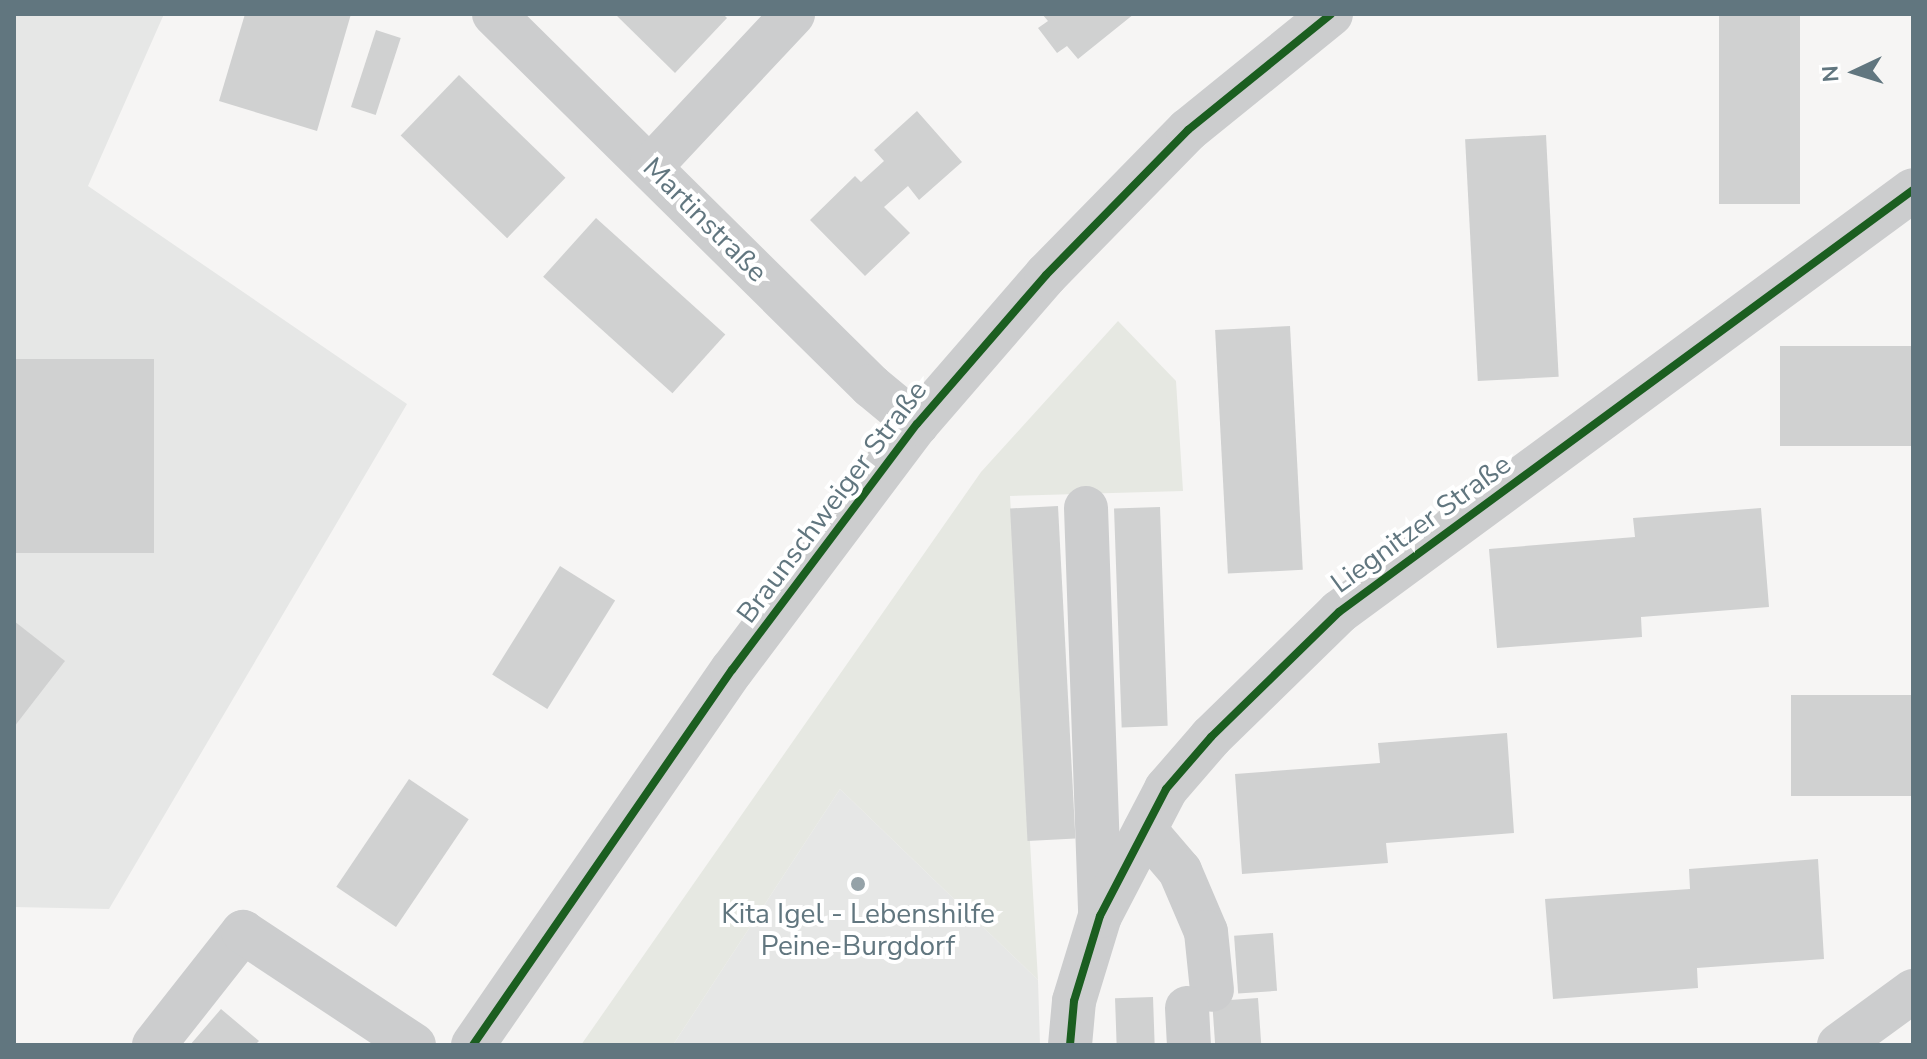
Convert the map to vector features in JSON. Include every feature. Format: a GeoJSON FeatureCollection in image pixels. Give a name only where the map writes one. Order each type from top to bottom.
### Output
{"type":"FeatureCollection","features":[{"type":"Feature","properties":{"kind":"street","name":"Martinstraße"},"geometry":{"type":"LineString","coordinates":[[494,14],[871,386],[917,424]]}},
{"type":"Feature","properties":{"kind":"street"},"geometry":{"type":"LineString","coordinates":[[651,166],[793,14]]}},
{"type":"Feature","properties":{"kind":"street","name":"Braunschweiger Straße"},"geometry":{"type":"LineString","coordinates":[[473,1045],[732,670],[917,424],[1046,275],[1188,130],[1331,14]]}},
{"type":"Feature","properties":{"kind":"street","name":"Liegnitzer Straße"},"geometry":{"type":"LineString","coordinates":[[1070,1045],[1074,1001],[1100,916],[1166,789],[1211,737],[1339,612],[1913,190]]}},
{"type":"Feature","properties":{"kind":"street"},"geometry":{"type":"LineString","coordinates":[[1086,508],[1100,916]]}},
{"type":"Feature","properties":{"kind":"street"},"geometry":{"type":"LineString","coordinates":[[1145,830],[1180,871],[1206,932],[1196,1014]]}},
{"type":"Feature","properties":{"kind":"street"},"geometry":{"type":"LineString","coordinates":[[154,1045],[243,932],[414,1045]]}},
{"type":"Feature","properties":{"kind":"street"},"geometry":{"type":"LineString","coordinates":[[1839,1045],[1913,991]]}},
{"type":"Feature","properties":{"kind":"shaded area"},"geometry":{"type":"Polygon","coordinates":[[[14,14],[164,14],[88,186],[407,404],[109,909],[14,907],[14,14]]]}},
{"type":"Feature","properties":{"kind":"shaded area"},"geometry":{"type":"Polygon","coordinates":[[[1118,321],[1176,381],[1183,491],[1010,496],[1038,980],[840,789],[673,1045],[581,1045],[981,472],[1118,321]]]}},
{"type":"Feature","properties":{"kind":"shaded area","name":"Kita Igel - Lebenshilfe Peine-Burgdorf"},"geometry":{"type":"Polygon","coordinates":[[[840,789],[1038,980],[1040,1045],[673,1045],[840,789]]]}},
{"type":"Feature","properties":{"kind":"building"},"geometry":{"type":"Polygon","coordinates":[[[245,14],[351,14],[317,131],[219,101],[245,14]]]}},
{"type":"Feature","properties":{"kind":"building"},"geometry":{"type":"Polygon","coordinates":[[[615,14],[723,14],[727,18],[675,73],[615,14]]]}},
{"type":"Feature","properties":{"kind":"building"},"geometry":{"type":"Polygon","coordinates":[[[1042,14],[1134,14],[1078,59],[1067,46],[1057,53],[1038,28],[1048,21],[1042,14]]]}},
{"type":"Feature","properties":{"kind":"building"},"geometry":{"type":"Polygon","coordinates":[[[1719,14],[1800,14],[1800,204],[1719,204],[1719,14]]]}},
{"type":"Feature","properties":{"kind":"building"},"geometry":{"type":"Polygon","coordinates":[[[376,30],[401,38],[376,115],[351,107],[376,30]]]}},
{"type":"Feature","properties":{"kind":"building"},"geometry":{"type":"Polygon","coordinates":[[[459,75],[565,178],[507,238],[401,135],[459,75]]]}},
{"type":"Feature","properties":{"kind":"building"},"geometry":{"type":"Polygon","coordinates":[[[917,111],[962,162],[919,200],[908,186],[884,207],[910,233],[865,276],[810,220],[855,176],[861,182],[884,161],[874,150],[917,111]]]}},
{"type":"Feature","properties":{"kind":"building"},"geometry":{"type":"Polygon","coordinates":[[[1546,135],[1559,377],[1478,381],[1465,139],[1546,135]]]}},
{"type":"Feature","properties":{"kind":"building"},"geometry":{"type":"Polygon","coordinates":[[[596,218],[725,334],[672,393],[543,277],[596,218]]]}},
{"type":"Feature","properties":{"kind":"building"},"geometry":{"type":"Polygon","coordinates":[[[1290,326],[1303,570],[1228,574],[1215,330],[1290,326]]]}},
{"type":"Feature","properties":{"kind":"building"},"geometry":{"type":"Polygon","coordinates":[[[1780,346],[1913,346],[1913,446],[1780,446],[1780,346]]]}},
{"type":"Feature","properties":{"kind":"building"},"geometry":{"type":"Polygon","coordinates":[[[14,359],[154,359],[154,553],[14,553],[14,359]]]}},
{"type":"Feature","properties":{"kind":"building"},"geometry":{"type":"Polygon","coordinates":[[[1058,506],[1075,839],[1027,841],[1010,509],[1058,506]]]}},
{"type":"Feature","properties":{"kind":"building"},"geometry":{"type":"Polygon","coordinates":[[[1160,507],[1168,726],[1122,727],[1114,509],[1160,507]]]}},
{"type":"Feature","properties":{"kind":"building"},"geometry":{"type":"Polygon","coordinates":[[[1761,508],[1769,607],[1641,617],[1642,637],[1497,648],[1489,549],[1635,537],[1633,518],[1761,508]]]}},
{"type":"Feature","properties":{"kind":"building"},"geometry":{"type":"Polygon","coordinates":[[[560,566],[615,600],[547,709],[492,675],[560,566]]]}},
{"type":"Feature","properties":{"kind":"building"},"geometry":{"type":"Polygon","coordinates":[[[14,621],[65,661],[14,727],[14,621]]]}},
{"type":"Feature","properties":{"kind":"building"},"geometry":{"type":"Polygon","coordinates":[[[1791,695],[1913,695],[1913,796],[1791,796],[1791,695]]]}},
{"type":"Feature","properties":{"kind":"building"},"geometry":{"type":"Polygon","coordinates":[[[1507,733],[1514,833],[1386,843],[1388,863],[1242,874],[1235,774],[1380,763],[1378,743],[1507,733]]]}},
{"type":"Feature","properties":{"kind":"building"},"geometry":{"type":"Polygon","coordinates":[[[409,779],[469,819],[396,927],[336,887],[409,779]]]}},
{"type":"Feature","properties":{"kind":"building"},"geometry":{"type":"Polygon","coordinates":[[[1818,859],[1824,959],[1697,968],[1698,988],[1553,999],[1545,899],[1690,889],[1689,869],[1818,859]]]}},
{"type":"Feature","properties":{"kind":"building"},"geometry":{"type":"Polygon","coordinates":[[[1273,933],[1277,991],[1238,994],[1234,936],[1273,933]]]}},
{"type":"Feature","properties":{"kind":"building"},"geometry":{"type":"Polygon","coordinates":[[[1153,997],[1155,1045],[1117,1045],[1115,998],[1153,997]]]}},
{"type":"Feature","properties":{"kind":"building"},"geometry":{"type":"Polygon","coordinates":[[[1258,998],[1261,1045],[1215,1045],[1212,1001],[1258,998]]]}},
{"type":"Feature","properties":{"kind":"building"},"geometry":{"type":"Polygon","coordinates":[[[221,1009],[259,1041],[255,1045],[190,1045],[221,1009]]]}},
{"type":"Feature","properties":{"kind":"cycle path"},"geometry":{"type":"LineString","coordinates":[[473,1045],[732,670],[917,424],[1046,275],[1188,130],[1331,14]]}},
{"type":"Feature","properties":{"kind":"cycle path"},"geometry":{"type":"LineString","coordinates":[[1070,1045],[1074,1001],[1100,916],[1166,789],[1211,737],[1339,612],[1913,190]]}},
{"type":"Feature","properties":{"kind":"place","name":"Kita Igel - Lebenshilfe Peine-Burgdorf"},"geometry":{"type":"Point","coordinates":[858,884]}}]}
